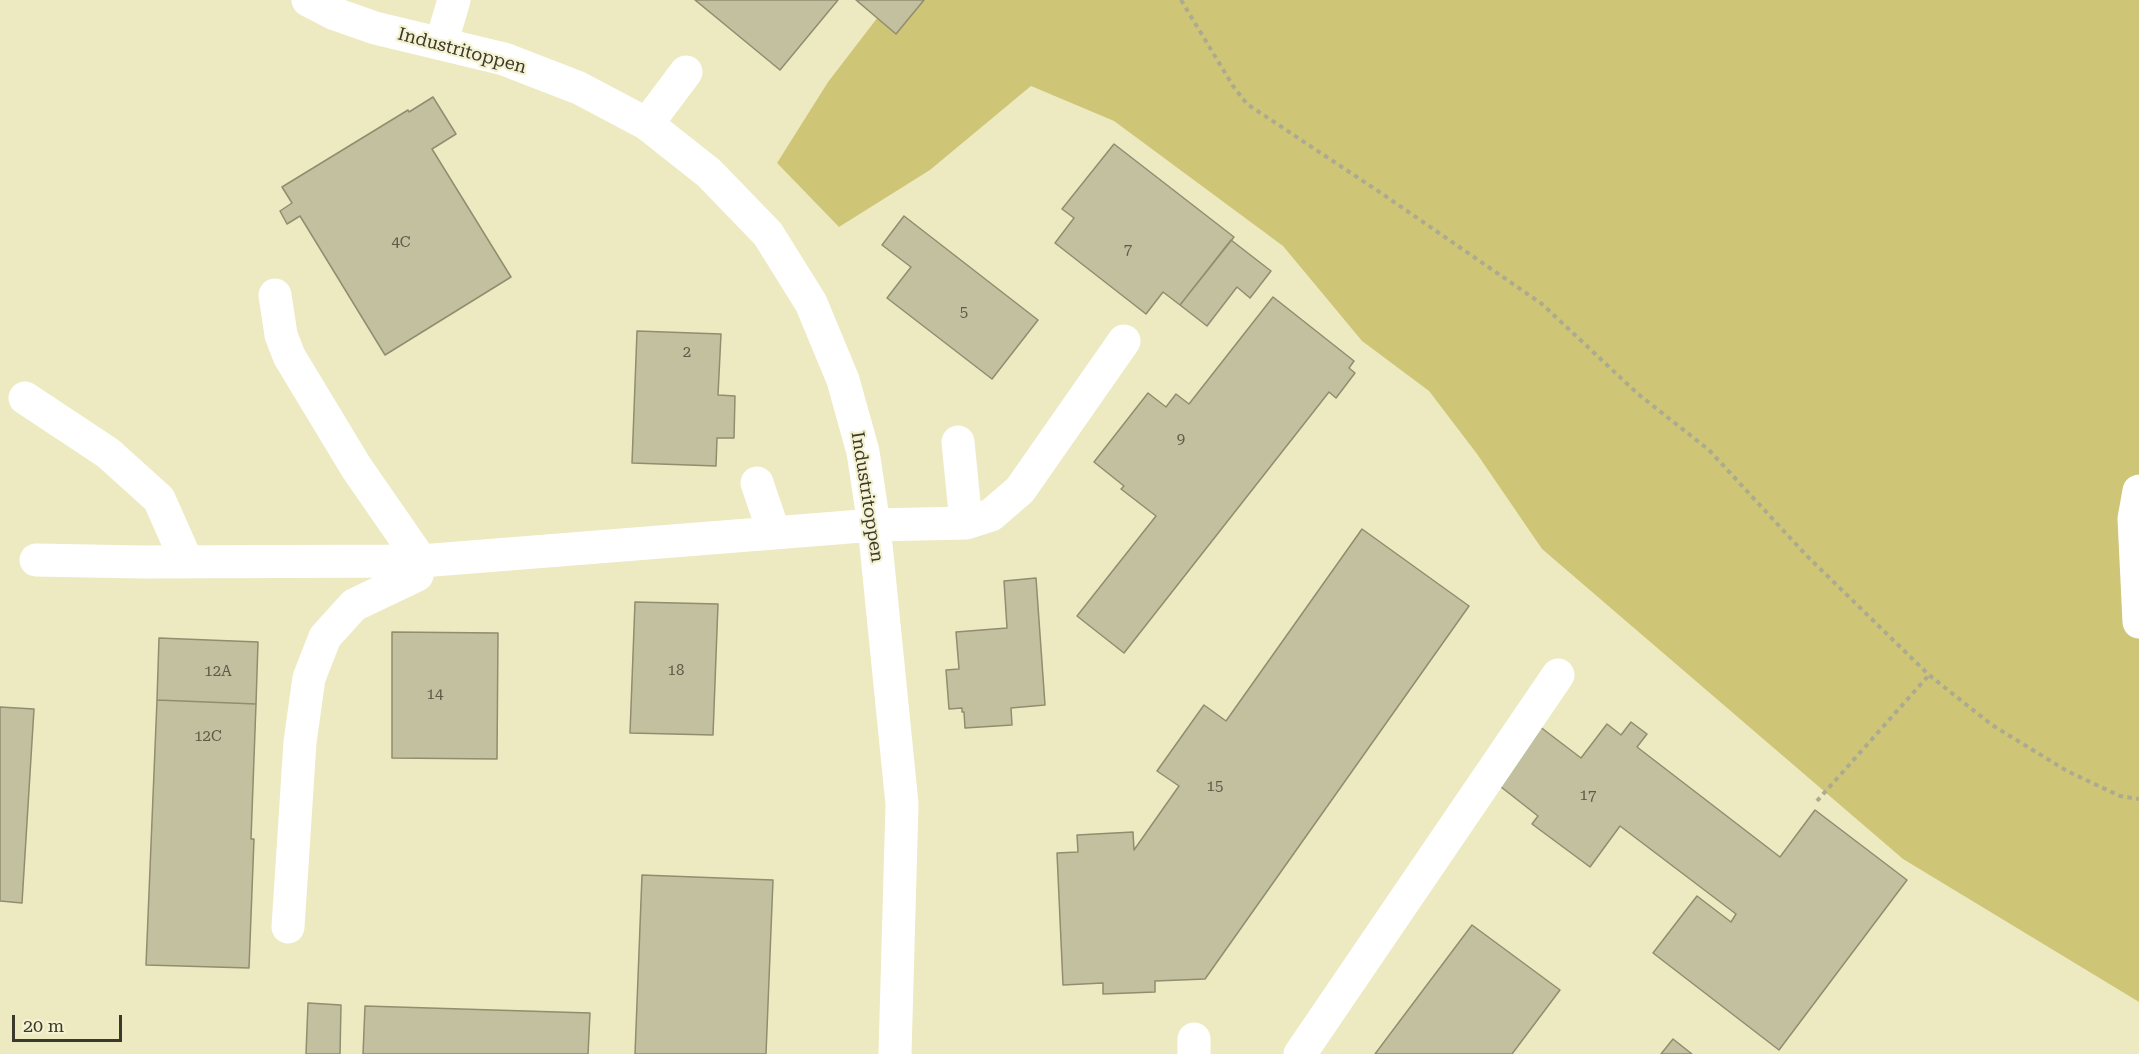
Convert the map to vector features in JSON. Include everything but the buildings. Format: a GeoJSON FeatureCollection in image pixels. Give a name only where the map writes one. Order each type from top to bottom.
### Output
{"type":"FeatureCollection","features":[{"type":"Feature","properties":{"kind":"street","name":"Industritoppen"},"geometry":{"type":"LineString","coordinates":[[308,0],[335,14],[375,28],[504,59],[579,88],[647,124],[709,173],[768,234],[811,303],[843,380],[863,452],[874,525],[902,804],[895,1054]]}},
{"type":"Feature","properties":{"kind":"street"},"geometry":{"type":"LineString","coordinates":[[441,44],[454,0]]}},
{"type":"Feature","properties":{"kind":"street"},"geometry":{"type":"LineString","coordinates":[[647,124],[686,72]]}},
{"type":"Feature","properties":{"kind":"street"},"geometry":{"type":"LineString","coordinates":[[275,295],[281,335],[289,356],[356,467],[422,561]]}},
{"type":"Feature","properties":{"kind":"street"},"geometry":{"type":"LineString","coordinates":[[36,560],[422,561],[874,525],[966,523],[991,515],[1020,490],[1124,341]]}},
{"type":"Feature","properties":{"kind":"street"},"geometry":{"type":"LineString","coordinates":[[25,398],[108,453],[159,499],[187,562]]}},
{"type":"Feature","properties":{"kind":"street"},"geometry":{"type":"LineString","coordinates":[[958,442],[966,523]]}},
{"type":"Feature","properties":{"kind":"street"},"geometry":{"type":"LineString","coordinates":[[757,483],[774,533]]}},
{"type":"Feature","properties":{"kind":"street"},"geometry":{"type":"LineString","coordinates":[[2139,491],[2134,519],[2139,622]]}},
{"type":"Feature","properties":{"kind":"street"},"geometry":{"type":"LineString","coordinates":[[288,927],[300,742],[309,678],[325,637],[354,605],[417,575],[422,561]]}},
{"type":"Feature","properties":{"kind":"street"},"geometry":{"type":"LineString","coordinates":[[1300,1054],[1558,675]]}},
{"type":"Feature","properties":{"kind":"path"},"geometry":{"type":"LineString","coordinates":[[1180,0],[1233,86],[1247,104],[1542,304],[1638,394],[1709,450],[1806,555],[1929,675],[1992,725],[2067,771],[2120,796],[2139,799]]}},
{"type":"Feature","properties":{"kind":"path"},"geometry":{"type":"LineString","coordinates":[[1817,801],[1929,675]]}},
{"type":"Feature","properties":{"kind":"shaded area"},"geometry":{"type":"Polygon","coordinates":[[[0,0],[891,0],[828,82],[777,163],[839,227],[930,170],[1031,86],[1114,121],[1283,246],[1362,341],[1429,391],[1477,454],[1542,549],[1903,859],[2139,1002],[2139,1054],[0,1054],[0,0]]]}},
{"type":"Feature","properties":{"kind":"shaded area"},"geometry":{"type":"Polygon","coordinates":[[[891,0],[2139,0],[2139,1002],[1903,859],[1542,549],[1477,454],[1429,391],[1362,341],[1283,246],[1114,121],[1031,86],[930,170],[839,227],[777,163],[828,82],[891,0]]]}}]}
